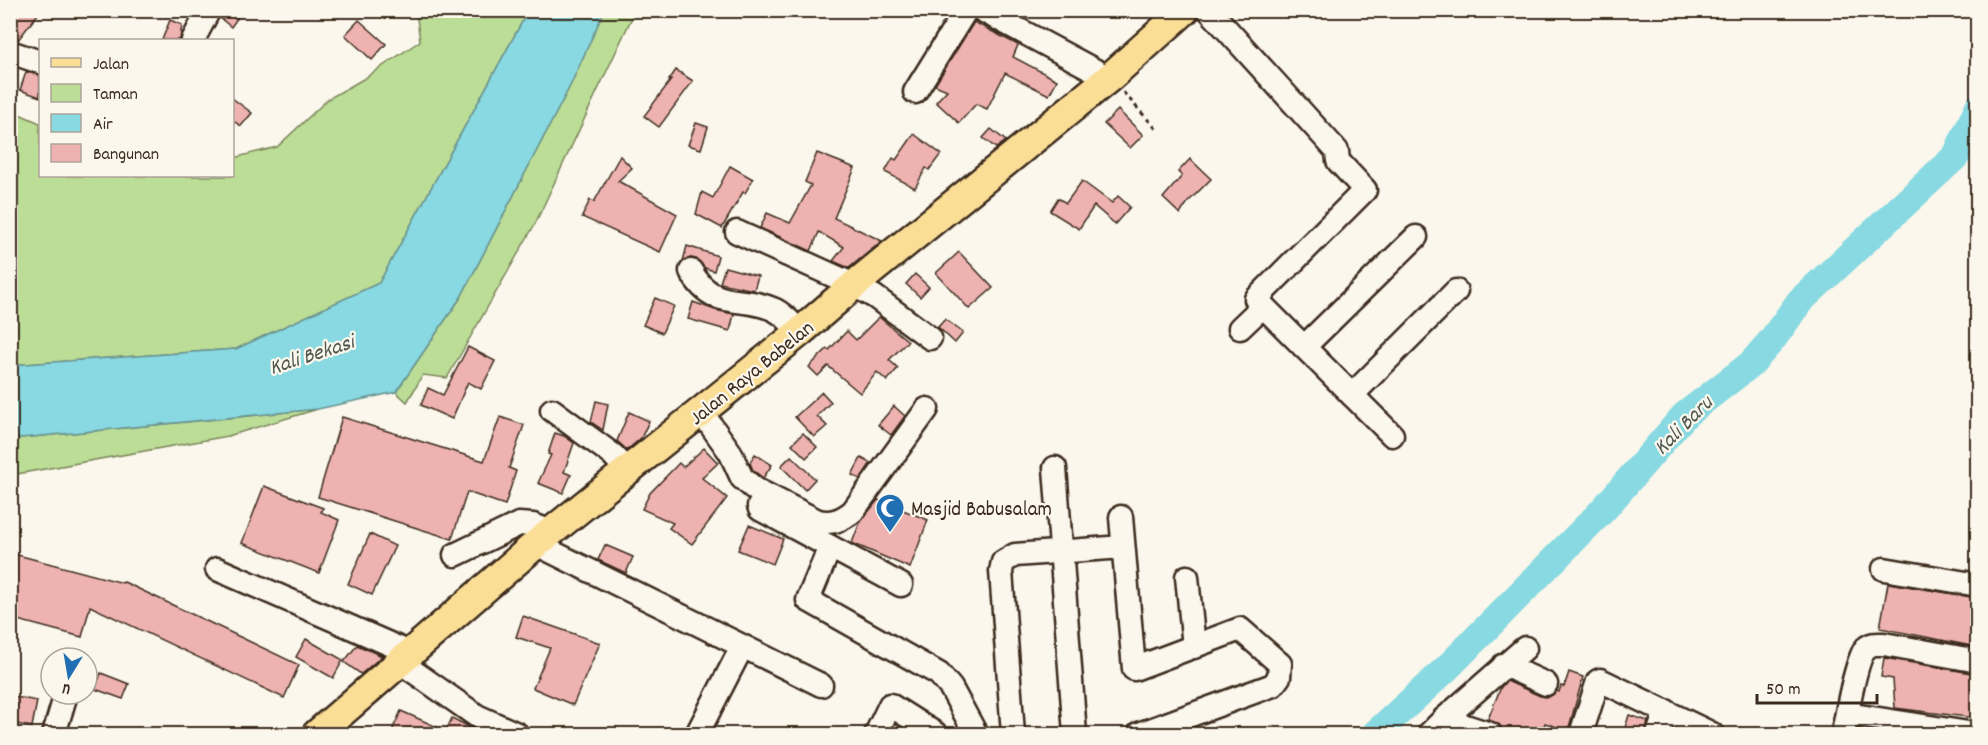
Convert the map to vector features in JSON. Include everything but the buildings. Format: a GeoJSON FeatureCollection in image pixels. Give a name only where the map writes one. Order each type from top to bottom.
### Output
{"type":"FeatureCollection","features":[{"type":"Feature","properties":{"kind":"main road","name":"Jalan Raya Babelan"},"geometry":{"type":"LineString","coordinates":[[317,735],[544,538],[702,413],[854,285],[1109,78],[1185,10]]}},
{"type":"Feature","properties":{"kind":"street"},"geometry":{"type":"LineString","coordinates":[[194,39],[209,10]]}},
{"type":"Feature","properties":{"kind":"street"},"geometry":{"type":"LineString","coordinates":[[915,92],[966,10]]}},
{"type":"Feature","properties":{"kind":"street"},"geometry":{"type":"LineString","coordinates":[[982,10],[1109,78]]}},
{"type":"Feature","properties":{"kind":"street"},"geometry":{"type":"LineString","coordinates":[[1209,10],[1337,151],[1338,161],[1365,190],[1256,299],[1392,435]]}},
{"type":"Feature","properties":{"kind":"street"},"geometry":{"type":"LineString","coordinates":[[10,52],[39,62]]}},
{"type":"Feature","properties":{"kind":"street"},"geometry":{"type":"LineString","coordinates":[[737,232],[854,285],[875,297],[930,338]]}},
{"type":"Feature","properties":{"kind":"street"},"geometry":{"type":"LineString","coordinates":[[1304,347],[1416,237]]}},
{"type":"Feature","properties":{"kind":"street"},"geometry":{"type":"LineString","coordinates":[[692,272],[698,283],[710,293],[733,301],[771,308],[783,315],[800,332]]}},
{"type":"Feature","properties":{"kind":"street"},"geometry":{"type":"LineString","coordinates":[[1352,395],[1456,291]]}},
{"type":"Feature","properties":{"kind":"street"},"geometry":{"type":"LineString","coordinates":[[1240,328],[1263,306]]}},
{"type":"Feature","properties":{"kind":"street"},"geometry":{"type":"LineString","coordinates":[[702,413],[730,452],[742,478],[755,489],[818,521],[836,521],[853,511],[927,409]]}},
{"type":"Feature","properties":{"kind":"street"},"geometry":{"type":"LineString","coordinates":[[552,410],[613,455],[628,471]]}},
{"type":"Feature","properties":{"kind":"street"},"geometry":{"type":"LineString","coordinates":[[1055,468],[1075,735]]}},
{"type":"Feature","properties":{"kind":"street"},"geometry":{"type":"LineString","coordinates":[[755,489],[760,509],[901,585]]}},
{"type":"Feature","properties":{"kind":"street"},"geometry":{"type":"LineString","coordinates":[[1121,517],[1134,669],[1240,629],[1280,664],[1279,678],[1273,685],[1139,735]]}},
{"type":"Feature","properties":{"kind":"street"},"geometry":{"type":"LineString","coordinates":[[455,555],[519,524],[533,525],[544,538],[742,646],[821,686]]}},
{"type":"Feature","properties":{"kind":"street"},"geometry":{"type":"LineString","coordinates":[[830,547],[808,600],[939,674],[951,688],[976,735]]}},
{"type":"Feature","properties":{"kind":"street"},"geometry":{"type":"LineString","coordinates":[[1013,735],[1001,571],[1003,562],[1015,555],[1123,547]]}},
{"type":"Feature","properties":{"kind":"street"},"geometry":{"type":"LineString","coordinates":[[217,569],[405,657],[477,716],[517,735]]}},
{"type":"Feature","properties":{"kind":"street"},"geometry":{"type":"LineString","coordinates":[[1884,569],[1977,585]]}},
{"type":"Feature","properties":{"kind":"street"},"geometry":{"type":"LineString","coordinates":[[1187,577],[1194,647]]}},
{"type":"Feature","properties":{"kind":"street"},"geometry":{"type":"LineString","coordinates":[[1975,735],[1845,724],[1863,653],[1868,646],[1874,643],[1977,661]]}},
{"type":"Feature","properties":{"kind":"street"},"geometry":{"type":"LineString","coordinates":[[697,735],[742,646]]}},
{"type":"Feature","properties":{"kind":"street"},"geometry":{"type":"LineString","coordinates":[[1436,727],[1525,648]]}},
{"type":"Feature","properties":{"kind":"street"},"geometry":{"type":"LineString","coordinates":[[1504,665],[1546,684]]}},
{"type":"Feature","properties":{"kind":"street"},"geometry":{"type":"LineString","coordinates":[[1581,735],[1598,681],[1603,680],[1712,735]]}},
{"type":"Feature","properties":{"kind":"street"},"geometry":{"type":"LineString","coordinates":[[943,735],[958,702]]}},
{"type":"Feature","properties":{"kind":"street"},"geometry":{"type":"LineString","coordinates":[[876,735],[890,705],[936,735]]}},
{"type":"Feature","properties":{"kind":"street"},"geometry":{"type":"LineString","coordinates":[[54,735],[62,706]]}},
{"type":"Feature","properties":{"kind":"street"},"geometry":{"type":"LineString","coordinates":[[1658,735],[1666,711]]}},
{"type":"Feature","properties":{"kind":"street"},"geometry":{"type":"LineString","coordinates":[[1436,727],[1490,735]]}},
{"type":"Feature","properties":{"kind":"path"},"geometry":{"type":"LineString","coordinates":[[1109,78],[1159,132]]}},
{"type":"Feature","properties":{"kind":"green space"},"geometry":{"type":"Polygon","coordinates":[[[416,11],[528,11],[379,283],[236,349],[11,365],[10,110],[39,123],[39,177],[234,177],[234,158],[277,147],[328,99],[365,78],[420,41],[416,11]]]}},
{"type":"Feature","properties":{"kind":"green space"},"geometry":{"type":"Polygon","coordinates":[[[604,11],[635,11],[535,224],[447,378],[423,375],[407,402],[396,392],[461,297],[570,86],[604,11]]]}},
{"type":"Feature","properties":{"kind":"green space"},"geometry":{"type":"Polygon","coordinates":[[[318,409],[228,436],[11,475],[11,439],[318,409]]]}},
{"type":"Feature","properties":{"kind":"water","name":"Kali Bekasi"},"geometry":{"type":"Polygon","coordinates":[[[528,11],[604,11],[570,86],[461,297],[396,392],[318,409],[11,439],[11,365],[236,349],[379,283],[528,11]]]}},
{"type":"Feature","properties":{"kind":"waterway","name":"Kali Baru"},"geometry":{"type":"LineString","coordinates":[[1375,734],[1447,668],[1603,510],[1685,415],[1751,364],[1772,340],[1800,301],[1956,156],[1978,108]]}},
{"type":"Feature","properties":{"kind":"place","name":"Masjid Babusalam"},"geometry":{"type":"Point","coordinates":[890,534]}}]}
